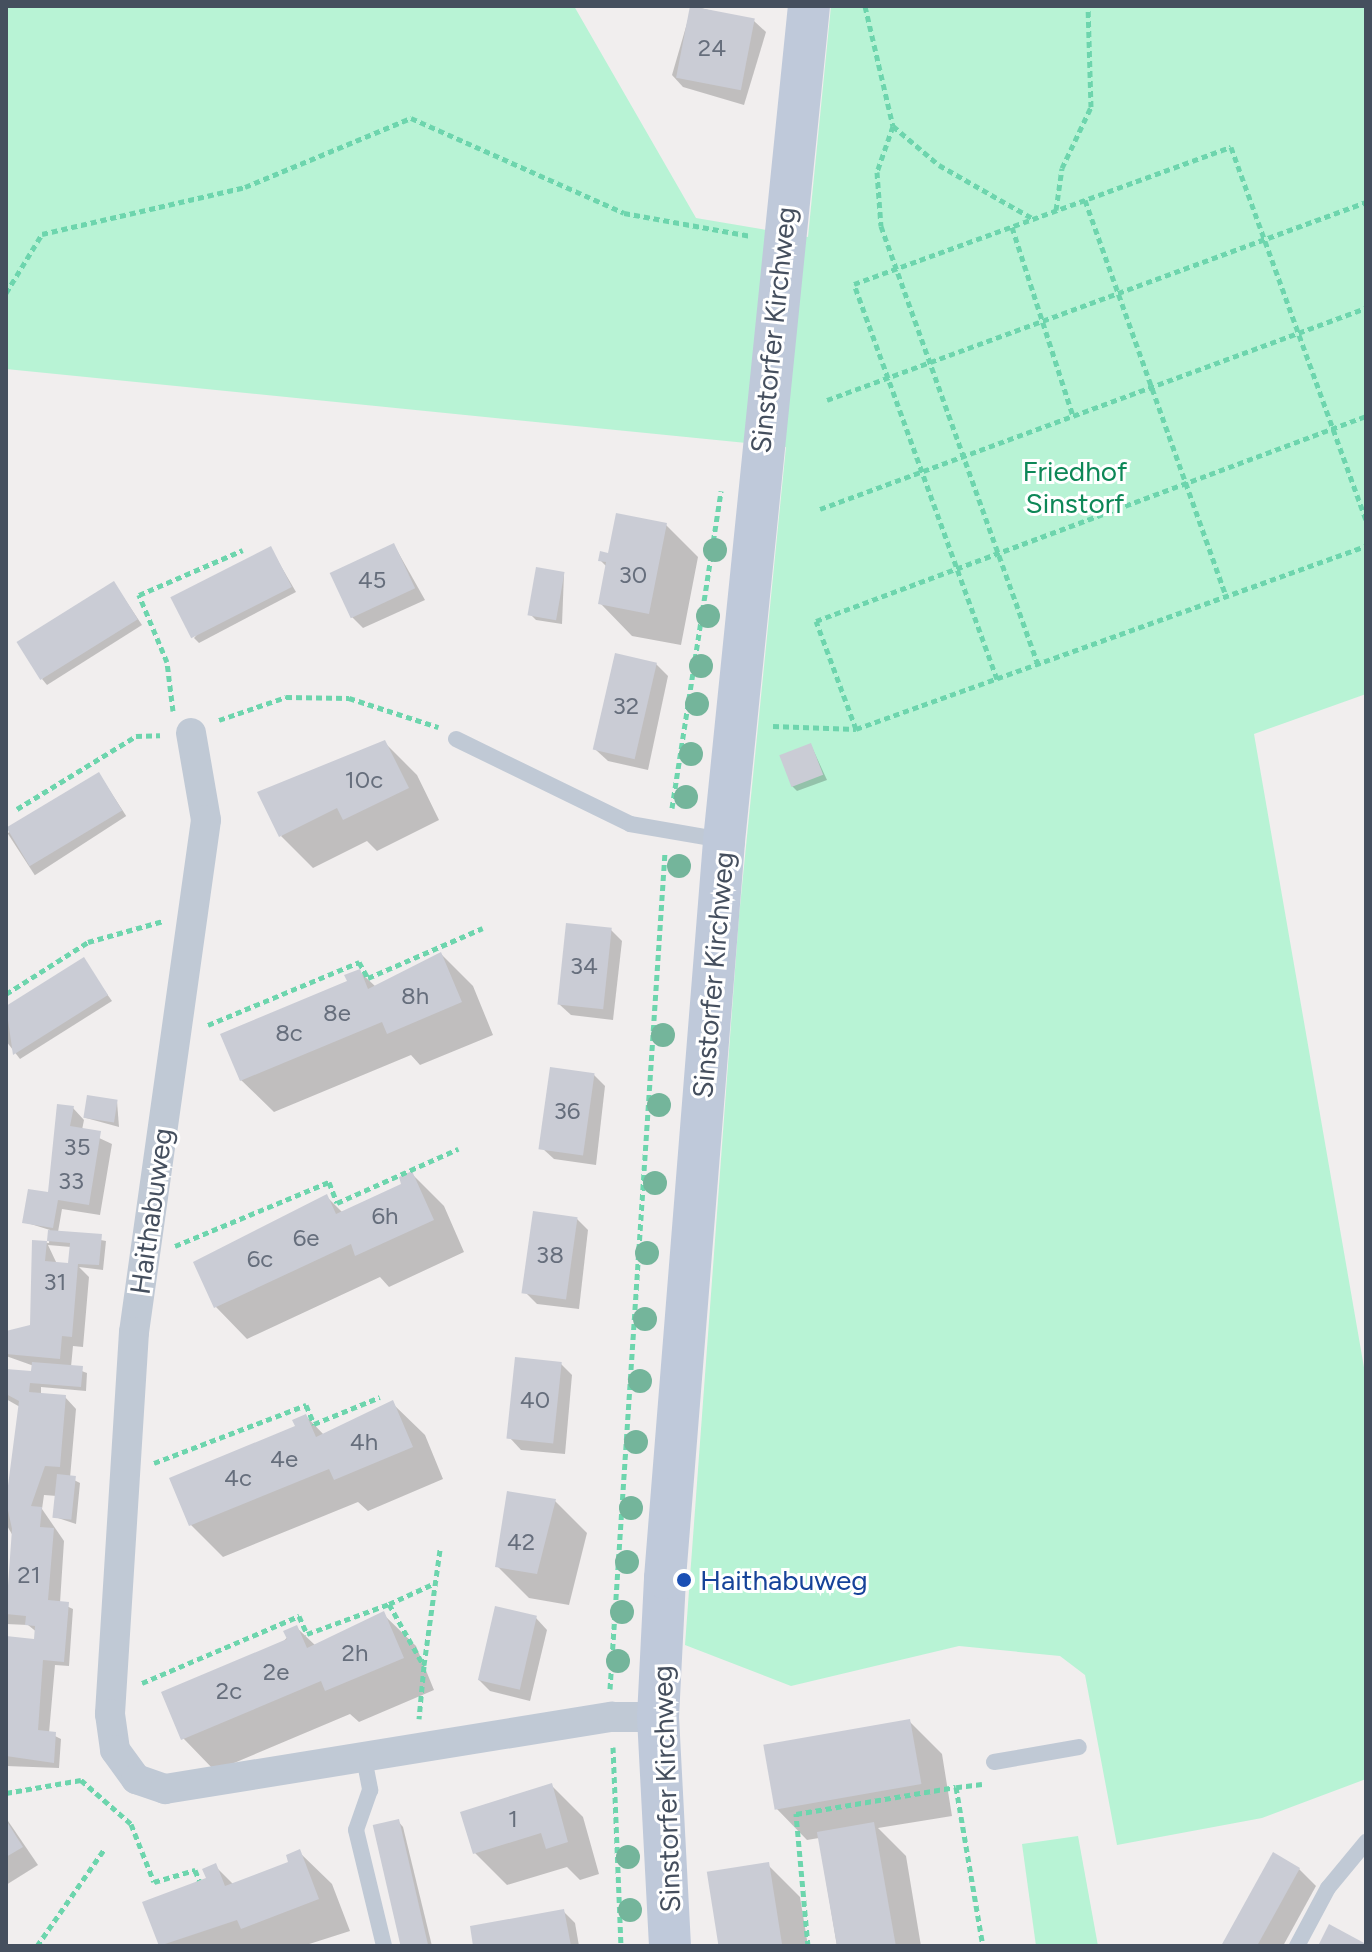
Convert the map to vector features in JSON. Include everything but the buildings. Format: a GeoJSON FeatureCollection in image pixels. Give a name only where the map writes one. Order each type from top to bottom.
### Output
{"type":"FeatureCollection","features":[{"type":"Feature","properties":{"kind":"street","name":"Sinstorfer Kirchweg"},"geometry":{"type":"LineString","coordinates":[[670,1946],[658,1717],[724,841],[781,242],[809,6]]}},
{"type":"Feature","properties":{"kind":"street","name":"Haithabuweg"},"geometry":{"type":"LineString","coordinates":[[183,734],[206,796],[147,1241],[124,1460],[111,1683],[115,1750],[130,1774],[154,1788],[364,1758],[612,1717],[658,1717]]}},
{"type":"Feature","properties":{"kind":"lane"},"geometry":{"type":"LineString","coordinates":[[456,739],[630,824],[724,841]]}},
{"type":"Feature","properties":{"kind":"lane"},"geometry":{"type":"LineString","coordinates":[[994,1762],[1079,1747]]}},
{"type":"Feature","properties":{"kind":"lane"},"geometry":{"type":"LineString","coordinates":[[364,1758],[370,1790],[356,1830],[384,1946]]}},
{"type":"Feature","properties":{"kind":"lane"},"geometry":{"type":"LineString","coordinates":[[1297,1946],[1328,1888],[1366,1842]]}},
{"type":"Feature","properties":{"kind":"path"},"geometry":{"type":"LineString","coordinates":[[865,6],[893,126],[877,172],[894,269],[1038,664]]}},
{"type":"Feature","properties":{"kind":"path"},"geometry":{"type":"LineString","coordinates":[[1056,210],[1062,168],[1091,107],[1088,6]]}},
{"type":"Feature","properties":{"kind":"path"},"geometry":{"type":"LineString","coordinates":[[6,293],[42,234],[245,187],[411,118],[624,213],[781,242]]}},
{"type":"Feature","properties":{"kind":"path"},"geometry":{"type":"LineString","coordinates":[[893,126],[939,165],[1033,219]]}},
{"type":"Feature","properties":{"kind":"path"},"geometry":{"type":"LineString","coordinates":[[997,679],[854,284],[1231,147],[1366,519]]}},
{"type":"Feature","properties":{"kind":"path"},"geometry":{"type":"LineString","coordinates":[[1085,200],[1226,596]]}},
{"type":"Feature","properties":{"kind":"path"},"geometry":{"type":"LineString","coordinates":[[827,400],[1366,202]]}},
{"type":"Feature","properties":{"kind":"path"},"geometry":{"type":"LineString","coordinates":[[1012,226],[1073,416]]}},
{"type":"Feature","properties":{"kind":"path"},"geometry":{"type":"LineString","coordinates":[[820,509],[1366,308]]}},
{"type":"Feature","properties":{"kind":"path"},"geometry":{"type":"LineString","coordinates":[[856,729],[816,621],[1366,416]]}},
{"type":"Feature","properties":{"kind":"path"},"geometry":{"type":"LineString","coordinates":[[621,1946],[612,1717],[657,898],[716,498],[725,487]]}},
{"type":"Feature","properties":{"kind":"path"},"geometry":{"type":"LineString","coordinates":[[736,724],[856,729],[1366,546]]}},
{"type":"Feature","properties":{"kind":"path"},"geometry":{"type":"LineString","coordinates":[[183,734],[167,662],[139,595],[243,550]]}},
{"type":"Feature","properties":{"kind":"path"},"geometry":{"type":"LineString","coordinates":[[17,809],[136,736],[183,734],[243,709],[302,697],[365,702],[456,739]]}},
{"type":"Feature","properties":{"kind":"path"},"geometry":{"type":"LineString","coordinates":[[6,994],[88,942],[193,912]]}},
{"type":"Feature","properties":{"kind":"path"},"geometry":{"type":"LineString","coordinates":[[178,1023],[203,1027],[359,962],[368,978],[483,928]]}},
{"type":"Feature","properties":{"kind":"path"},"geometry":{"type":"LineString","coordinates":[[147,1241],[183,1247],[329,1182],[337,1203],[458,1149]]}},
{"type":"Feature","properties":{"kind":"path"},"geometry":{"type":"LineString","coordinates":[[124,1460],[162,1463],[306,1405],[314,1424],[380,1397]]}},
{"type":"Feature","properties":{"kind":"path"},"geometry":{"type":"LineString","coordinates":[[421,1748],[424,1666],[440,1549]]}},
{"type":"Feature","properties":{"kind":"path"},"geometry":{"type":"LineString","coordinates":[[111,1683],[140,1684],[299,1616],[307,1634],[389,1604],[435,1583]]}},
{"type":"Feature","properties":{"kind":"path"},"geometry":{"type":"LineString","coordinates":[[389,1604],[424,1666]]}},
{"type":"Feature","properties":{"kind":"path"},"geometry":{"type":"LineString","coordinates":[[6,1793],[81,1780],[131,1824],[154,1882],[195,1870],[199,1880]]}},
{"type":"Feature","properties":{"kind":"path"},"geometry":{"type":"LineString","coordinates":[[808,1946],[796,1814],[988,1783]]}},
{"type":"Feature","properties":{"kind":"path"},"geometry":{"type":"LineString","coordinates":[[956,1787],[983,1946]]}},
{"type":"Feature","properties":{"kind":"path"},"geometry":{"type":"LineString","coordinates":[[37,1946],[105,1848]]}},
{"type":"Feature","properties":{"kind":"green space","name":"Friedhof Sinstorf"},"geometry":{"type":"Polygon","coordinates":[[[6,6],[574,6],[696,218],[808,237],[831,6],[1366,6],[1366,694],[1254,734],[1366,1379],[1366,1779],[1262,1818],[1117,1845],[1085,1675],[1060,1656],[959,1646],[791,1686],[685,1645],[739,916],[786,447],[6,369],[6,6]]]}},
{"type":"Feature","properties":{"kind":"green space"},"geometry":{"type":"Polygon","coordinates":[[[1078,1836],[1098,1946],[1036,1946],[1022,1844],[1078,1836]]]}},
{"type":"Feature","properties":{"kind":"place","name":"Haithabuweg"},"geometry":{"type":"Point","coordinates":[684,1580]}}]}
